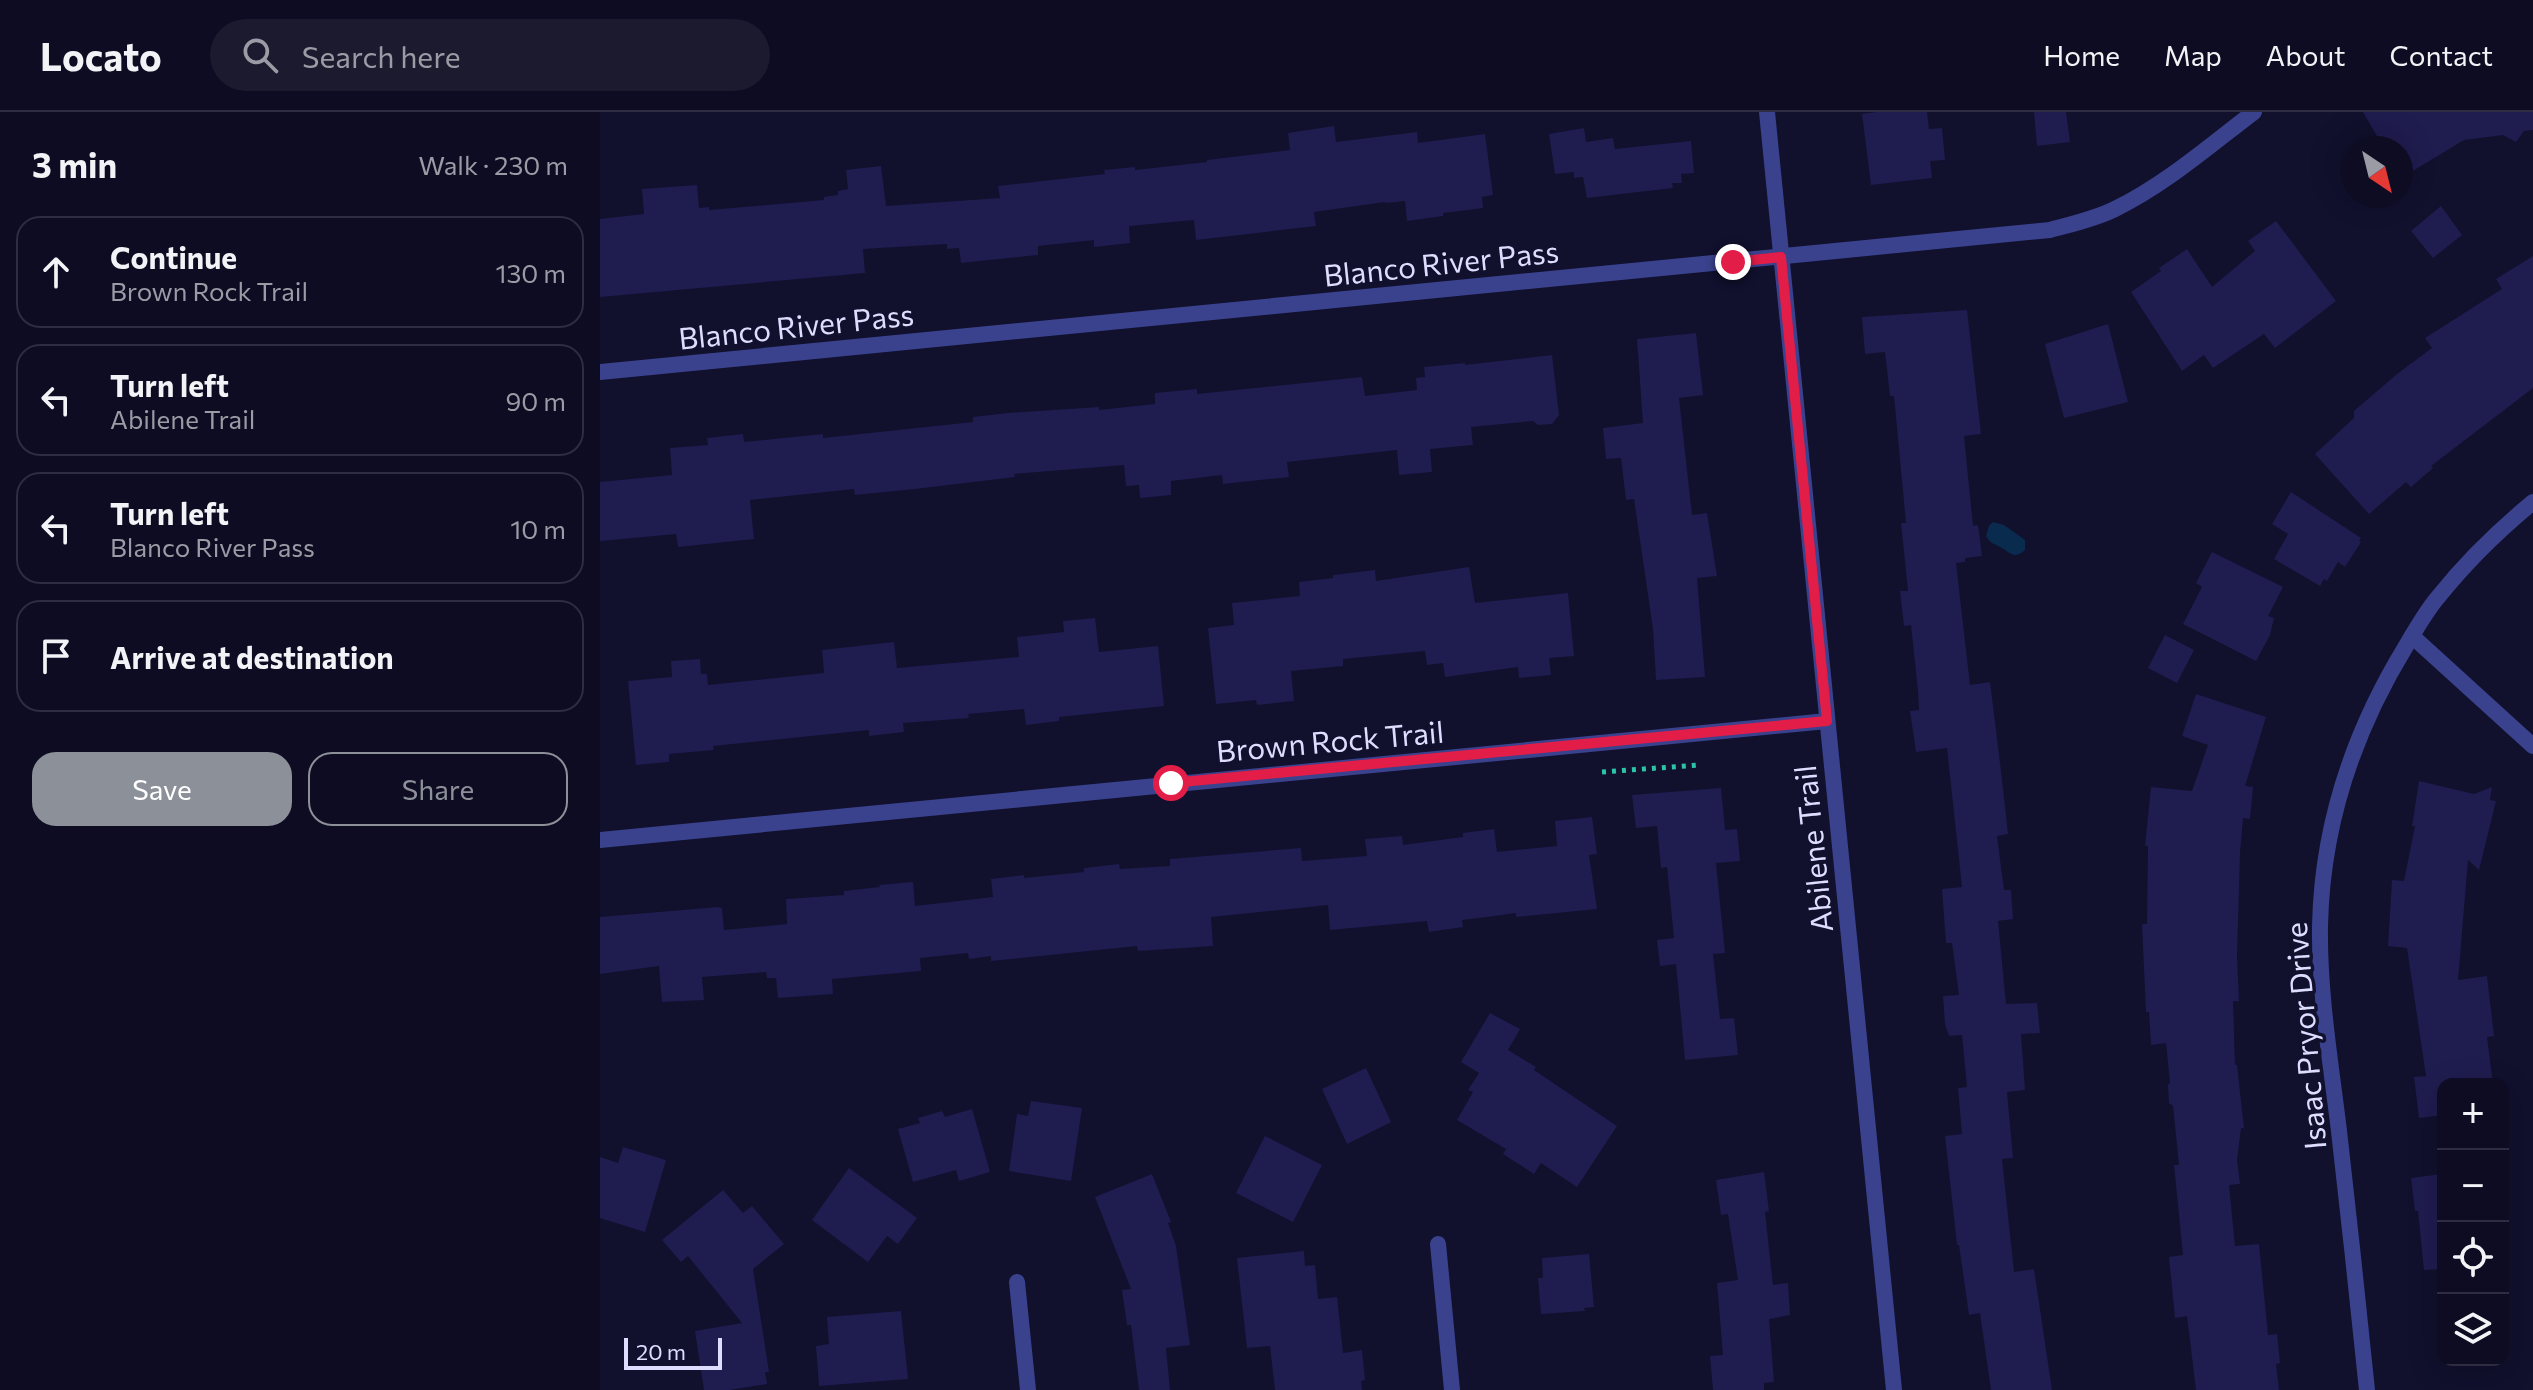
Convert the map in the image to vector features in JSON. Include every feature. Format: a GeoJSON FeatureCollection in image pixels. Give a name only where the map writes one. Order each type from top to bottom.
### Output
{"type":"FeatureCollection","features":[{"type":"Feature","properties":{"kind":"street","name":"Abilene Trail"},"geometry":{"type":"LineString","coordinates":[[1767,112],[1894,1390]]}},
{"type":"Feature","properties":{"kind":"street","name":"Blanco River Pass"},"geometry":{"type":"LineString","coordinates":[[600,372],[2050,230],[2113,210],[2144,193],[2254,112]]}},
{"type":"Feature","properties":{"kind":"street","name":"Isaac Pryor Drive"},"geometry":{"type":"LineString","coordinates":[[2367,1390],[2326,1019],[2321,942],[2322,898],[2332,828],[2349,762],[2386,677],[2437,598],[2470,560],[2533,502]]}},
{"type":"Feature","properties":{"kind":"street"},"geometry":{"type":"LineString","coordinates":[[2412,636],[2533,746]]}},
{"type":"Feature","properties":{"kind":"street","name":"Brown Rock Trail"},"geometry":{"type":"LineString","coordinates":[[600,840],[1827,721]]}},
{"type":"Feature","properties":{"kind":"street"},"geometry":{"type":"LineString","coordinates":[[1438,1244],[1452,1390]]}},
{"type":"Feature","properties":{"kind":"street"},"geometry":{"type":"LineString","coordinates":[[1017,1282],[1028,1390]]}},
{"type":"Feature","properties":{"kind":"path"},"geometry":{"type":"LineString","coordinates":[[1602,772],[1699,765]]}},
{"type":"Feature","properties":{"kind":"water"},"geometry":{"type":"Polygon","coordinates":[[[1993,522],[2004,525],[2025,540],[2025,550],[2013,555],[1991,542],[1986,536],[1993,522]]]}},
{"type":"Feature","properties":{"kind":"building"},"geometry":{"type":"Polygon","coordinates":[[[1927,112],[1929,129],[1942,128],[1945,160],[1930,161],[1932,178],[1871,185],[1862,114],[1927,112]]]}},
{"type":"Feature","properties":{"kind":"building"},"geometry":{"type":"Polygon","coordinates":[[[2034,112],[2066,112],[2070,142],[2037,146],[2034,112]]]}},
{"type":"Feature","properties":{"kind":"building"},"geometry":{"type":"Polygon","coordinates":[[[2363,112],[2533,112],[2533,130],[2524,131],[2516,142],[2503,135],[2464,140],[2413,171],[2413,136],[2377,136],[2363,112]]]}},
{"type":"Feature","properties":{"kind":"building"},"geometry":{"type":"Polygon","coordinates":[[[1334,126],[1336,142],[1417,132],[1418,143],[1485,134],[1493,195],[1482,197],[1483,208],[1443,213],[1443,216],[1407,221],[1405,201],[1385,202],[1314,212],[1316,226],[1196,240],[1194,220],[1129,226],[1130,243],[1094,247],[1094,240],[1038,246],[1038,255],[961,263],[959,248],[947,249],[947,244],[863,249],[865,273],[600,297],[600,219],[644,214],[642,189],[697,185],[699,208],[709,207],[709,210],[824,200],[824,197],[838,195],[838,191],[848,189],[846,170],[881,166],[886,206],[1000,198],[998,186],[1105,174],[1104,170],[1135,167],[1135,170],[1290,150],[1288,133],[1334,126]]]}},
{"type":"Feature","properties":{"kind":"building"},"geometry":{"type":"Polygon","coordinates":[[[1584,128],[1586,142],[1613,138],[1615,149],[1691,141],[1694,173],[1681,174],[1682,183],[1672,183],[1673,188],[1587,198],[1583,177],[1574,178],[1574,172],[1555,174],[1549,134],[1584,128]]]}},
{"type":"Feature","properties":{"kind":"building"},"geometry":{"type":"Polygon","coordinates":[[[2441,206],[2462,235],[2433,258],[2411,231],[2441,206]]]}},
{"type":"Feature","properties":{"kind":"building"},"geometry":{"type":"Polygon","coordinates":[[[2276,221],[2336,301],[2275,348],[2264,334],[2213,368],[2204,355],[2182,371],[2131,292],[2187,249],[2212,287],[2255,251],[2248,241],[2276,221]]]}},
{"type":"Feature","properties":{"kind":"building"},"geometry":{"type":"Polygon","coordinates":[[[2533,256],[2533,388],[2431,466],[2433,468],[2411,487],[2406,482],[2369,514],[2315,454],[2354,418],[2354,411],[2432,348],[2425,338],[2502,289],[2496,279],[2533,256]]]}},
{"type":"Feature","properties":{"kind":"building"},"geometry":{"type":"Polygon","coordinates":[[[1967,310],[1981,434],[1964,436],[1973,526],[1978,525],[1982,556],[1965,558],[1965,562],[1956,563],[1970,685],[1990,682],[2001,771],[2008,834],[1997,836],[2004,890],[2011,890],[2013,919],[1998,921],[2006,1004],[2037,1003],[2040,1033],[2021,1034],[2025,1090],[2007,1092],[2013,1158],[2002,1159],[2014,1272],[2034,1269],[2052,1390],[1991,1390],[1980,1313],[1969,1315],[1957,1245],[1945,1136],[1962,1134],[1958,1088],[1967,1087],[1962,1035],[1949,1036],[1945,1024],[1943,996],[1959,995],[1952,943],[1946,943],[1942,889],[1962,887],[1947,748],[1916,752],[1910,711],[1919,710],[1918,691],[1911,625],[1904,626],[1900,591],[1908,591],[1901,523],[1906,523],[1894,396],[1890,396],[1885,352],[1865,354],[1862,317],[1967,310]]]}},
{"type":"Feature","properties":{"kind":"building"},"geometry":{"type":"Polygon","coordinates":[[[2108,324],[2128,402],[2064,418],[2045,344],[2108,324]]]}},
{"type":"Feature","properties":{"kind":"building"},"geometry":{"type":"Polygon","coordinates":[[[1696,333],[1703,395],[1679,398],[1692,515],[1707,513],[1717,576],[1697,578],[1705,677],[1656,680],[1653,629],[1634,499],[1626,500],[1621,458],[1606,459],[1603,428],[1643,423],[1637,339],[1696,333]]]}},
{"type":"Feature","properties":{"kind":"building"},"geometry":{"type":"Polygon","coordinates":[[[1552,355],[1559,415],[1552,424],[1538,425],[1533,421],[1471,427],[1473,445],[1430,449],[1432,472],[1399,475],[1397,450],[1287,462],[1289,477],[1223,484],[1222,475],[1171,481],[1171,495],[1140,498],[1139,485],[1126,486],[1124,465],[1014,474],[1015,477],[855,495],[854,489],[750,500],[754,539],[678,547],[676,534],[600,541],[600,482],[672,475],[670,448],[708,445],[707,438],[743,434],[744,442],[823,434],[823,438],[973,422],[973,417],[1008,413],[1099,407],[1099,410],[1155,404],[1155,393],[1197,389],[1197,394],[1362,377],[1365,396],[1417,390],[1416,378],[1425,377],[1424,367],[1552,355]]]}},
{"type":"Feature","properties":{"kind":"building"},"geometry":{"type":"Polygon","coordinates":[[[2291,492],[2361,538],[2345,567],[2338,562],[2327,581],[2324,579],[2320,586],[2274,559],[2288,534],[2272,524],[2291,492]]]}},
{"type":"Feature","properties":{"kind":"building"},"geometry":{"type":"Polygon","coordinates":[[[2212,552],[2283,587],[2268,616],[2274,618],[2270,635],[2256,661],[2183,624],[2202,587],[2196,583],[2212,552]]]}},
{"type":"Feature","properties":{"kind":"building"},"geometry":{"type":"Polygon","coordinates":[[[1469,567],[1475,603],[1568,593],[1574,656],[1549,658],[1551,675],[1519,678],[1518,667],[1445,677],[1443,663],[1427,665],[1425,651],[1343,659],[1343,666],[1291,671],[1294,701],[1257,705],[1256,700],[1216,704],[1208,628],[1234,625],[1232,603],[1300,596],[1299,582],[1333,578],[1333,575],[1375,570],[1376,581],[1469,567]]]}},
{"type":"Feature","properties":{"kind":"building"},"geometry":{"type":"Polygon","coordinates":[[[1095,618],[1099,652],[1158,646],[1164,706],[1059,717],[1059,721],[1026,725],[1024,709],[968,714],[969,718],[903,723],[904,732],[869,736],[869,730],[713,746],[714,750],[669,754],[669,762],[636,765],[628,681],[672,677],[671,661],[700,659],[701,674],[707,674],[708,685],[824,673],[822,650],[894,642],[897,668],[1019,657],[1017,637],[1064,632],[1063,621],[1095,618]]]}},
{"type":"Feature","properties":{"kind":"building"},"geometry":{"type":"Polygon","coordinates":[[[2165,635],[2194,650],[2177,683],[2148,668],[2165,635]]]}},
{"type":"Feature","properties":{"kind":"building"},"geometry":{"type":"Polygon","coordinates":[[[2196,694],[2266,717],[2245,786],[2253,787],[2250,819],[2243,818],[2237,956],[2239,1001],[2233,1001],[2235,1065],[2244,1128],[2241,1128],[2237,1160],[2240,1184],[2229,1185],[2235,1246],[2259,1244],[2268,1335],[2277,1334],[2279,1390],[2196,1390],[2187,1316],[2175,1318],[2169,1257],[2183,1255],[2174,1165],[2179,1165],[2173,1106],[2169,1103],[2166,1043],[2151,1045],[2149,1012],[2146,1012],[2142,924],[2147,924],[2148,846],[2145,846],[2151,787],[2192,791],[2208,745],[2182,736],[2196,694]]]}},
{"type":"Feature","properties":{"kind":"building"},"geometry":{"type":"Polygon","coordinates":[[[2419,781],[2474,794],[2492,787],[2490,800],[2496,801],[2479,870],[2468,860],[2458,980],[2487,976],[2494,1036],[2487,1037],[2492,1078],[2437,1078],[2437,1116],[2419,1118],[2414,1077],[2426,1076],[2407,948],[2388,946],[2392,880],[2404,881],[2415,826],[2412,826],[2419,781]]]}},
{"type":"Feature","properties":{"kind":"building"},"geometry":{"type":"Polygon","coordinates":[[[1721,788],[1725,830],[1737,829],[1740,861],[1716,863],[1725,953],[1713,954],[1720,1019],[1734,1018],[1738,1055],[1685,1060],[1676,964],[1660,966],[1657,940],[1674,938],[1667,867],[1661,868],[1657,826],[1636,828],[1632,795],[1721,788]]]}},
{"type":"Feature","properties":{"kind":"building"},"geometry":{"type":"Polygon","coordinates":[[[1592,817],[1597,854],[1589,855],[1597,909],[1516,917],[1516,913],[1462,920],[1463,927],[1429,932],[1427,921],[1330,930],[1328,905],[1211,917],[1213,946],[1138,951],[1137,946],[991,961],[991,956],[969,959],[968,953],[920,958],[921,971],[832,979],[833,994],[778,998],[776,978],[767,978],[766,972],[702,977],[704,1000],[662,1002],[659,966],[600,974],[600,917],[718,907],[722,908],[724,930],[787,924],[786,899],[844,895],[844,891],[879,885],[913,882],[915,906],[993,897],[991,879],[1084,872],[1084,868],[1119,864],[1120,869],[1170,866],[1170,859],[1301,848],[1302,861],[1367,856],[1365,839],[1402,836],[1403,845],[1463,837],[1463,833],[1494,829],[1497,852],[1557,846],[1555,821],[1592,817]]]}},
{"type":"Feature","properties":{"kind":"building"},"geometry":{"type":"Polygon","coordinates":[[[1490,1013],[1520,1029],[1508,1050],[1617,1126],[1577,1187],[1541,1163],[1534,1174],[1503,1154],[1506,1149],[1457,1120],[1473,1092],[1468,1090],[1479,1073],[1461,1062],[1490,1013]]]}},
{"type":"Feature","properties":{"kind":"building"},"geometry":{"type":"Polygon","coordinates":[[[1366,1068],[1391,1122],[1347,1144],[1322,1089],[1366,1068]]]}},
{"type":"Feature","properties":{"kind":"building"},"geometry":{"type":"Polygon","coordinates":[[[1031,1101],[1082,1108],[1071,1181],[1009,1171],[1017,1114],[1028,1116],[1031,1101]]]}},
{"type":"Feature","properties":{"kind":"building"},"geometry":{"type":"Polygon","coordinates":[[[972,1109],[990,1172],[959,1181],[956,1170],[913,1182],[898,1129],[920,1123],[918,1118],[942,1111],[945,1117],[972,1109]]]}},
{"type":"Feature","properties":{"kind":"building"},"geometry":{"type":"Polygon","coordinates":[[[1265,1136],[1322,1165],[1293,1222],[1236,1193],[1265,1136]]]}},
{"type":"Feature","properties":{"kind":"building"},"geometry":{"type":"Polygon","coordinates":[[[623,1147],[666,1160],[645,1232],[600,1218],[600,1157],[618,1163],[623,1147]]]}},
{"type":"Feature","properties":{"kind":"building"},"geometry":{"type":"Polygon","coordinates":[[[849,1168],[917,1218],[898,1244],[887,1236],[868,1262],[812,1220],[849,1168]]]}},
{"type":"Feature","properties":{"kind":"building"},"geometry":{"type":"Polygon","coordinates":[[[1764,1172],[1773,1285],[1788,1283],[1790,1315],[1769,1319],[1774,1382],[1764,1383],[1764,1390],[1713,1390],[1710,1356],[1723,1355],[1717,1283],[1738,1280],[1728,1214],[1721,1215],[1716,1180],[1764,1172]]]}},
{"type":"Feature","properties":{"kind":"building"},"geometry":{"type":"Polygon","coordinates":[[[1152,1174],[1171,1222],[1168,1223],[1176,1246],[1190,1345],[1166,1348],[1170,1390],[1139,1390],[1131,1325],[1127,1325],[1122,1290],[1131,1289],[1095,1197],[1152,1174]]]}},
{"type":"Feature","properties":{"kind":"building"},"geometry":{"type":"Polygon","coordinates":[[[2437,1175],[2437,1269],[2424,1270],[2411,1178],[2437,1175]]]}},
{"type":"Feature","properties":{"kind":"building"},"geometry":{"type":"Polygon","coordinates":[[[723,1190],[743,1213],[752,1206],[784,1244],[753,1269],[769,1372],[765,1372],[767,1384],[704,1390],[695,1331],[742,1323],[688,1256],[681,1262],[662,1240],[723,1190]]]}},
{"type":"Feature","properties":{"kind":"building"},"geometry":{"type":"Polygon","coordinates":[[[1304,1251],[1305,1266],[1315,1265],[1318,1299],[1337,1297],[1343,1353],[1362,1350],[1365,1380],[1361,1381],[1362,1390],[1275,1390],[1270,1346],[1247,1348],[1237,1258],[1304,1251]]]}},
{"type":"Feature","properties":{"kind":"building"},"geometry":{"type":"Polygon","coordinates":[[[1589,1254],[1594,1307],[1584,1308],[1585,1311],[1541,1314],[1538,1278],[1543,1278],[1542,1258],[1589,1254]]]}},
{"type":"Feature","properties":{"kind":"building"},"geometry":{"type":"Polygon","coordinates":[[[901,1311],[908,1379],[819,1386],[816,1346],[829,1344],[827,1317],[901,1311]]]}},
{"type":"Feature","properties":{"kind":"route"},"geometry":{"type":"LineString","coordinates":[[1171,783],[1827,721],[1781,257],[1733,262]]}}]}
